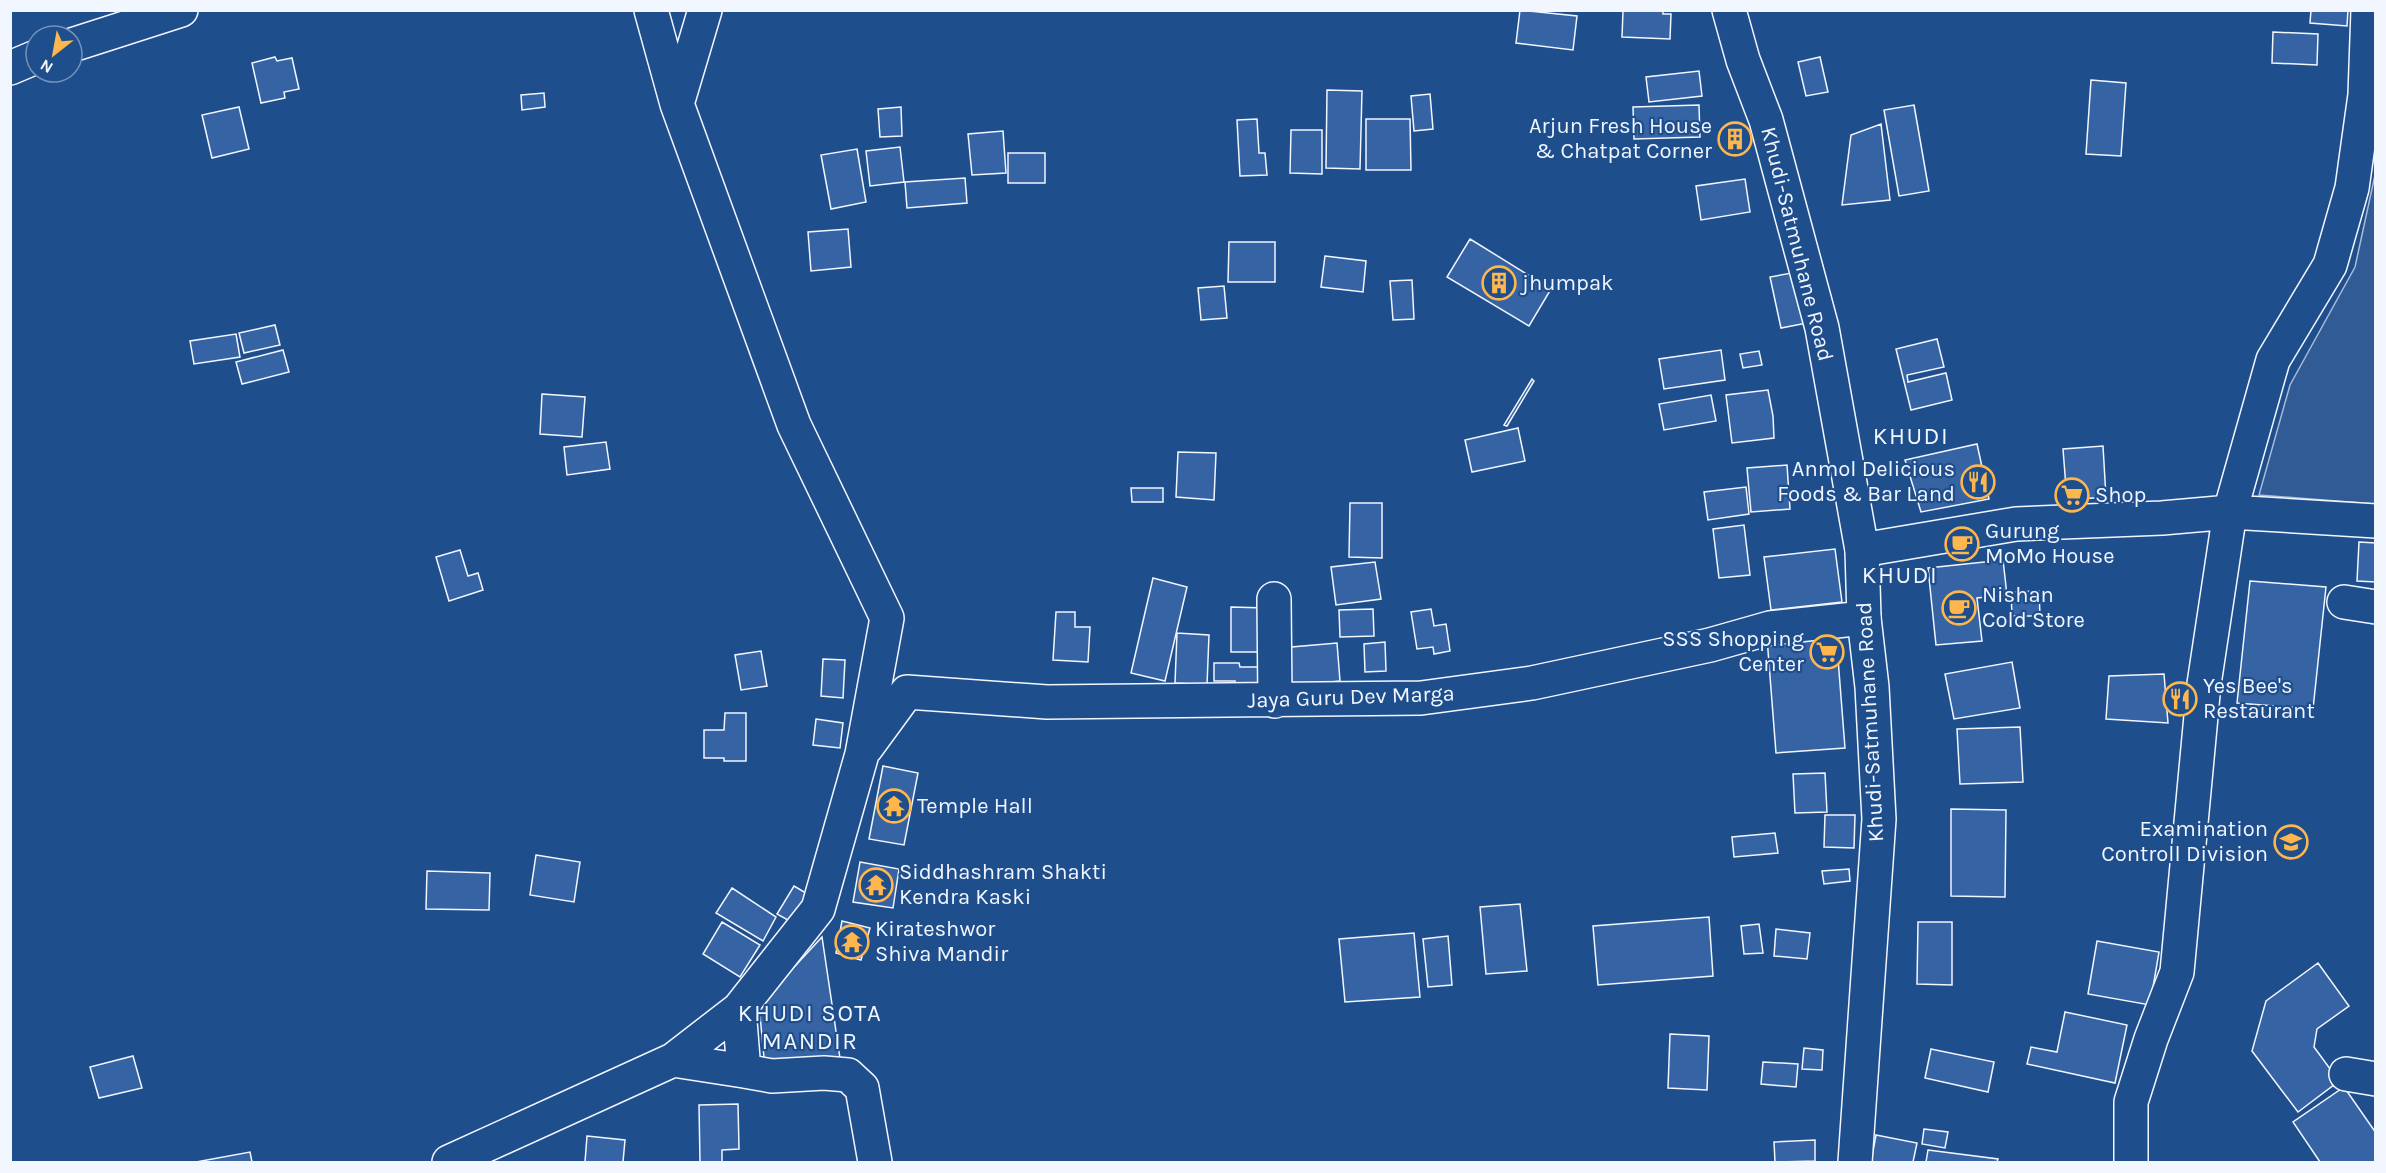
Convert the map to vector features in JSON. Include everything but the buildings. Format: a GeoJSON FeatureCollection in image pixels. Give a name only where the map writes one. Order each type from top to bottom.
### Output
{"type":"FeatureCollection","features":[{"type":"Feature","properties":{"kind":"street"},"geometry":{"type":"LineString","coordinates":[[84,41],[181,10]]}},
{"type":"Feature","properties":{"kind":"street"},"geometry":{"type":"LineString","coordinates":[[449,1162],[673,1060],[739,1009],[818,909],[862,754],[887,618],[794,425],[677,104],[651,10]]}},
{"type":"Feature","properties":{"kind":"street"},"geometry":{"type":"LineString","coordinates":[[677,104],[705,10]]}},
{"type":"Feature","properties":{"kind":"street","name":"Khudi-Satmuhane Road"},"geometry":{"type":"LineString","coordinates":[[1729,10],[1743,60],[1766,120],[1822,328],[1862,550],[1864,618],[1872,687],[1879,819],[1855,1162]]}},
{"type":"Feature","properties":{"kind":"street"},"geometry":{"type":"LineString","coordinates":[[2131,1162],[2131,1102],[2151,1039],[2177,972],[2204,684],[2230,512],[2273,360],[2330,265],[2352,188],[2365,94],[2368,10]]}},
{"type":"Feature","properties":{"kind":"street"},"geometry":{"type":"LineString","coordinates":[[10,68],[24,62]]}},
{"type":"Feature","properties":{"kind":"street"},"geometry":{"type":"LineString","coordinates":[[1862,550],[2016,524],[2162,518],[2230,512],[2376,521]]}},
{"type":"Feature","properties":{"kind":"street"},"geometry":{"type":"LineString","coordinates":[[1274,599],[1275,701]]}},
{"type":"Feature","properties":{"kind":"street"},"geometry":{"type":"LineString","coordinates":[[2344,602],[2376,607]]}},
{"type":"Feature","properties":{"kind":"street","name":"Jaya Guru Dev Marga"},"geometry":{"type":"LineString","coordinates":[[908,692],[1047,702],[1420,698],[1532,683],[1710,645],[1770,628],[1864,618]]}},
{"type":"Feature","properties":{"kind":"street"},"geometry":{"type":"LineString","coordinates":[[862,754],[908,692],[881,648]]}},
{"type":"Feature","properties":{"kind":"street"},"geometry":{"type":"LineString","coordinates":[[739,1009],[744,1071]]}},
{"type":"Feature","properties":{"kind":"street"},"geometry":{"type":"LineString","coordinates":[[673,1060],[772,1076],[824,1073],[848,1075],[862,1088],[875,1162]]}},
{"type":"Feature","properties":{"kind":"shaded area"},"geometry":{"type":"Polygon","coordinates":[[[2375,175],[2375,504],[2259,495],[2290,385],[2355,267],[2375,175]]]}},
{"type":"Feature","properties":{"kind":"place","name":"Arjun Fresh House & Chatpat Corner"},"geometry":{"type":"Point","coordinates":[1735,139]}},
{"type":"Feature","properties":{"kind":"place","name":"jhumpak"},"geometry":{"type":"Point","coordinates":[1499,283]}},
{"type":"Feature","properties":{"kind":"place","name":"Anmol Delicious Foods & Bar Land"},"geometry":{"type":"Point","coordinates":[1978,482]}},
{"type":"Feature","properties":{"kind":"place","name":"Shop"},"geometry":{"type":"Point","coordinates":[2072,495]}},
{"type":"Feature","properties":{"kind":"place","name":"Gurung MoMo House"},"geometry":{"type":"Point","coordinates":[1962,544]}},
{"type":"Feature","properties":{"kind":"place","name":"Nishan Cold Store"},"geometry":{"type":"Point","coordinates":[1959,608]}},
{"type":"Feature","properties":{"kind":"place","name":"SSS Shopping Center"},"geometry":{"type":"Point","coordinates":[1827,652]}},
{"type":"Feature","properties":{"kind":"place","name":"Yes Bee's Restaurant"},"geometry":{"type":"Point","coordinates":[2180,699]}},
{"type":"Feature","properties":{"kind":"place","name":"Temple Hall"},"geometry":{"type":"Point","coordinates":[894,806]}},
{"type":"Feature","properties":{"kind":"place","name":"Examination Controll Division"},"geometry":{"type":"Point","coordinates":[2291,842]}},
{"type":"Feature","properties":{"kind":"place","name":"Siddhashram Shakti Kendra Kaski"},"geometry":{"type":"Point","coordinates":[876,885]}},
{"type":"Feature","properties":{"kind":"place","name":"Kirateshwor Shiva Mandir"},"geometry":{"type":"Point","coordinates":[852,942]}},
{"type":"Feature","properties":{"kind":"district","name":"KHUDI"},"geometry":{"type":"Point","coordinates":[1911,436]}},
{"type":"Feature","properties":{"kind":"district","name":"KHUDI"},"geometry":{"type":"Point","coordinates":[1900,575]}},
{"type":"Feature","properties":{"kind":"district","name":"KHUDI SOTA MANDIR"},"geometry":{"type":"Point","coordinates":[810,1027]}}]}
